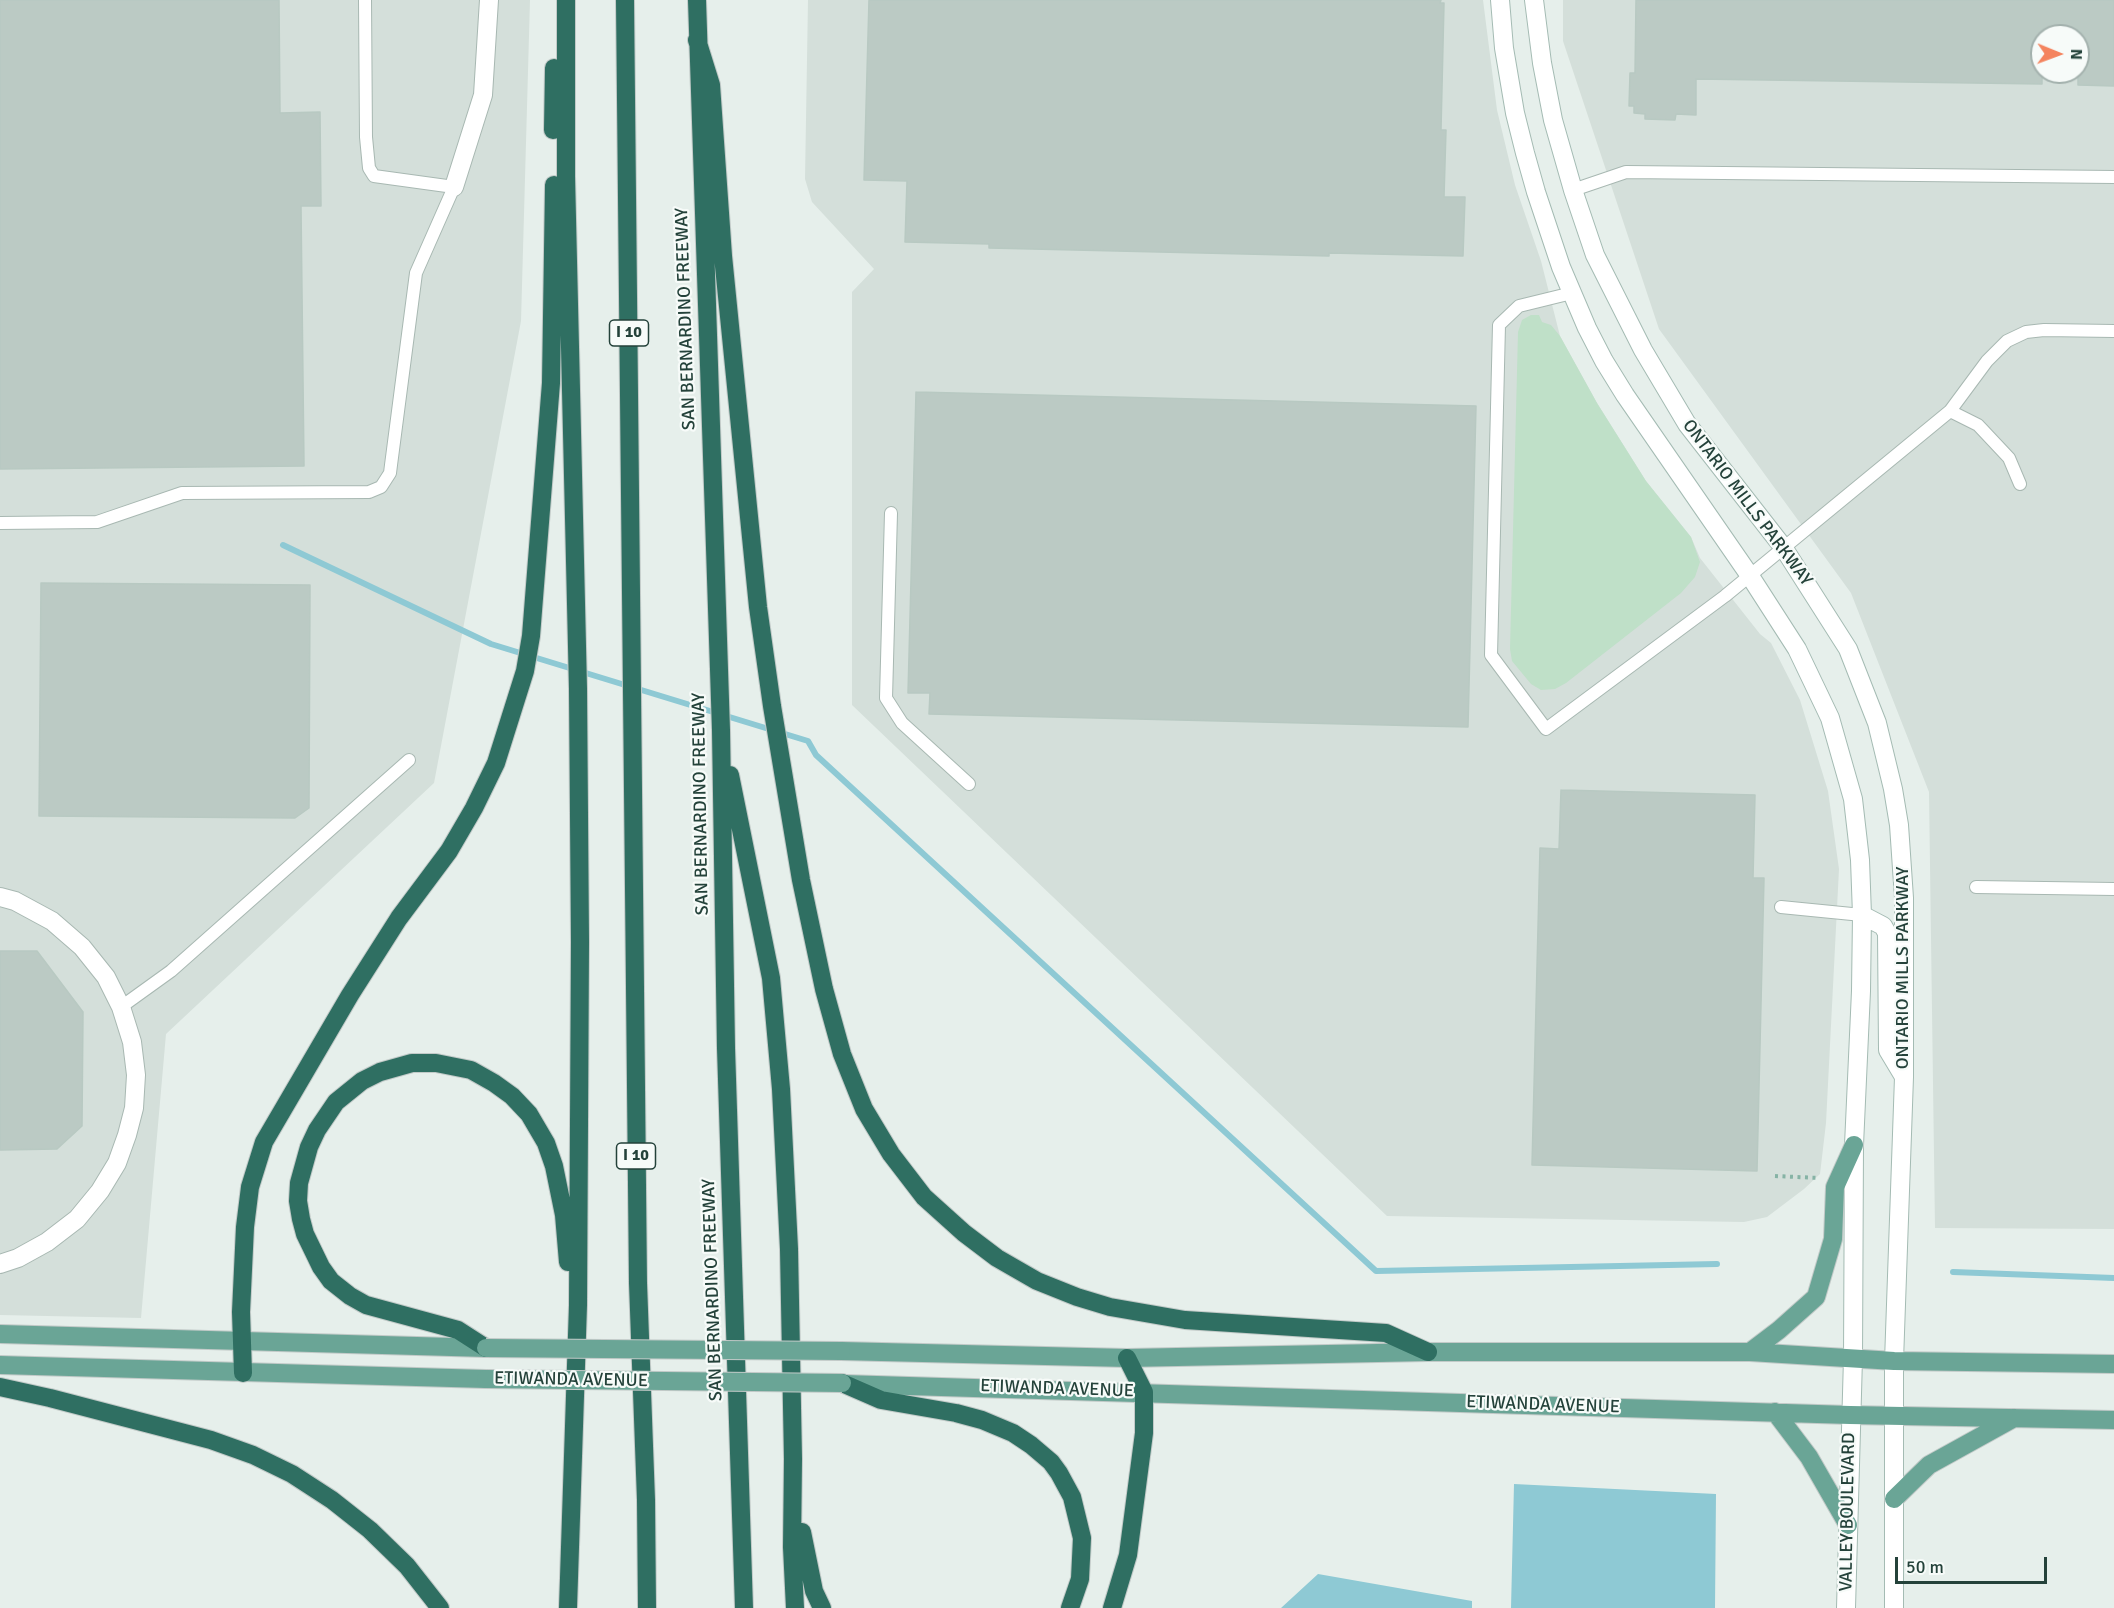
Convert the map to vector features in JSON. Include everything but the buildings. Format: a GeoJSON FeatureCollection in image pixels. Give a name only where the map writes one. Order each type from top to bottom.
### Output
{"type":"FeatureCollection","features":[{"type":"Feature","properties":{"kind":"highway"},"geometry":{"type":"LineString","coordinates":[[243,1373],[241,1312],[245,1227],[250,1187],[264,1142],[350,995],[399,918],[449,851],[474,808],[496,763],[525,671],[531,636],[551,383],[553,95],[557,0]]}},
{"type":"Feature","properties":{"kind":"highway"},"geometry":{"type":"LineString","coordinates":[[566,0],[566,176],[578,689],[580,942],[578,1305],[568,1608]]}},
{"type":"Feature","properties":{"kind":"highway","name":"I 10"},"geometry":{"type":"LineString","coordinates":[[625,0],[638,1283],[647,1608]]}},
{"type":"Feature","properties":{"kind":"highway","name":"SAN BERNARDINO FREEWAY"},"geometry":{"type":"LineString","coordinates":[[697,0],[721,730],[726,1048],[744,1608]]}},
{"type":"Feature","properties":{"kind":"highway"},"geometry":{"type":"LineString","coordinates":[[698,40],[711,85],[723,255],[758,607],[772,706],[801,880],[824,989],[842,1054],[864,1109],[891,1154],[924,1197],[964,1233],[997,1258],[1037,1281],[1110,1307],[1185,1320],[1386,1333],[1428,1352]]}},
{"type":"Feature","properties":{"kind":"highway"},"geometry":{"type":"LineString","coordinates":[[721,730],[771,978],[782,1089],[789,1238],[793,1459],[792,1547],[795,1608]]}},
{"type":"Feature","properties":{"kind":"highway"},"geometry":{"type":"LineString","coordinates":[[486,1348],[458,1330],[366,1305],[350,1296],[332,1281],[321,1267],[305,1234],[298,1201],[299,1183],[309,1147],[325,1115],[342,1096],[362,1081],[380,1072],[423,1062],[471,1070],[484,1076],[512,1096],[529,1114],[546,1143],[554,1166],[564,1215],[568,1265],[568,1316],[576,1340]]}},
{"type":"Feature","properties":{"kind":"highway"},"geometry":{"type":"LineString","coordinates":[[1112,1608],[1128,1555],[1144,1433],[1144,1392],[1127,1358]]}},
{"type":"Feature","properties":{"kind":"highway"},"geometry":{"type":"LineString","coordinates":[[842,1383],[881,1400],[956,1413],[982,1420],[1014,1433],[1051,1462],[1072,1497],[1082,1538],[1080,1579],[1070,1608]]}},
{"type":"Feature","properties":{"kind":"highway"},"geometry":{"type":"LineString","coordinates":[[0,1387],[211,1440],[253,1455],[292,1474],[332,1500],[370,1530],[407,1566],[440,1608]]}},
{"type":"Feature","properties":{"kind":"highway"},"geometry":{"type":"LineString","coordinates":[[793,1459],[804,1549],[814,1591],[822,1608]]}},
{"type":"Feature","properties":{"kind":"main road"},"geometry":{"type":"LineString","coordinates":[[454,187],[483,95],[489,0]]}},
{"type":"Feature","properties":{"kind":"main road","name":"ONTARIO MILLS PARKWAY"},"geometry":{"type":"LineString","coordinates":[[1500,0],[1504,48],[1522,143],[1536,192],[1572,293],[1604,361],[1797,649],[1830,718],[1853,799],[1860,860],[1862,915],[1854,1145],[1853,1358],[1850,1415]]}},
{"type":"Feature","properties":{"kind":"main road","name":"ONTARIO MILLS PARKWAY"},"geometry":{"type":"LineString","coordinates":[[1534,0],[1542,63],[1553,120],[1595,255],[1623,313],[1687,424],[1783,547],[1848,649],[1877,723],[1898,811],[1903,876],[1904,1077],[1894,1415]]}},
{"type":"Feature","properties":{"kind":"main road"},"geometry":{"type":"LineString","coordinates":[[0,897],[15,901],[52,921],[82,947],[106,977],[121,1007],[132,1042],[136,1075],[134,1108],[128,1135],[117,1163],[100,1191],[77,1219],[48,1242],[18,1258],[0,1264]]}},
{"type":"Feature","properties":{"kind":"main road"},"geometry":{"type":"LineString","coordinates":[[1862,915],[1883,926],[1887,933],[1888,1050],[1904,1077]]}},
{"type":"Feature","properties":{"kind":"main road"},"geometry":{"type":"LineString","coordinates":[[1750,1352],[1816,1297],[1833,1239],[1835,1187],[1854,1145]]}},
{"type":"Feature","properties":{"kind":"main road","name":"ETIWANDA AVENUE"},"geometry":{"type":"LineString","coordinates":[[0,1334],[486,1348],[841,1351],[1127,1358],[1428,1352],[1750,1352],[1894,1361],[2114,1365]]}},
{"type":"Feature","properties":{"kind":"main road","name":"ETIWANDA AVENUE"},"geometry":{"type":"LineString","coordinates":[[0,1365],[486,1379],[842,1383],[1850,1415],[2114,1420]]}},
{"type":"Feature","properties":{"kind":"main road"},"geometry":{"type":"LineString","coordinates":[[1775,1412],[1809,1457],[1848,1526]]}},
{"type":"Feature","properties":{"kind":"main road","name":"VALLEY BOULEVARD"},"geometry":{"type":"LineString","coordinates":[[1846,1608],[1850,1415]]}},
{"type":"Feature","properties":{"kind":"main road"},"geometry":{"type":"LineString","coordinates":[[1894,1415],[1894,1608]]}},
{"type":"Feature","properties":{"kind":"main road"},"geometry":{"type":"LineString","coordinates":[[1894,1500],[1929,1465],[2015,1418]]}},
{"type":"Feature","properties":{"kind":"lane"},"geometry":{"type":"LineString","coordinates":[[0,524],[97,522],[182,493],[369,492],[381,487],[390,473],[416,273],[454,187],[374,176],[369,168],[366,136],[365,0]]}},
{"type":"Feature","properties":{"kind":"lane"},"geometry":{"type":"LineString","coordinates":[[1573,190],[1626,172],[2114,177]]}},
{"type":"Feature","properties":{"kind":"lane"},"geometry":{"type":"LineString","coordinates":[[1572,293],[1519,306],[1498,325],[1491,655],[1546,729],[1750,576],[1950,411],[1987,361],[2007,341],[2026,332],[2044,330],[2114,331]]}},
{"type":"Feature","properties":{"kind":"lane"},"geometry":{"type":"LineString","coordinates":[[1950,411],[1978,425],[2009,458],[2020,484]]}},
{"type":"Feature","properties":{"kind":"lane"},"geometry":{"type":"LineString","coordinates":[[891,513],[886,698],[902,723],[969,784]]}},
{"type":"Feature","properties":{"kind":"lane"},"geometry":{"type":"LineString","coordinates":[[121,1007],[171,971],[409,760]]}},
{"type":"Feature","properties":{"kind":"lane"},"geometry":{"type":"LineString","coordinates":[[1976,887],[2114,889]]}},
{"type":"Feature","properties":{"kind":"lane"},"geometry":{"type":"LineString","coordinates":[[1781,907],[1862,915]]}},
{"type":"Feature","properties":{"kind":"path"},"geometry":{"type":"LineString","coordinates":[[1775,1176],[1823,1178]]}},
{"type":"Feature","properties":{"kind":"shaded area"},"geometry":{"type":"Polygon","coordinates":[[[0,0],[530,0],[521,321],[434,783],[166,1034],[141,1318],[0,1315],[0,0]]]}},
{"type":"Feature","properties":{"kind":"shaded area"},"geometry":{"type":"Polygon","coordinates":[[[808,0],[1483,0],[1497,110],[1515,185],[1541,261],[1560,336],[1597,403],[1646,481],[1691,537],[1700,558],[1760,634],[1771,643],[1800,700],[1828,791],[1839,869],[1826,1123],[1820,1174],[1804,1189],[1767,1217],[1744,1222],[1387,1216],[852,705],[852,292],[874,269],[812,202],[805,179],[808,0]]]}},
{"type":"Feature","properties":{"kind":"shaded area"},"geometry":{"type":"Polygon","coordinates":[[[1563,0],[2114,0],[2114,1229],[1935,1228],[1929,792],[1851,593],[1659,329],[1563,41],[1563,0]]]}},
{"type":"Feature","properties":{"kind":"green space"},"geometry":{"type":"Polygon","coordinates":[[[1531,315],[1539,315],[1542,322],[1551,325],[1560,336],[1597,403],[1646,481],[1691,537],[1700,562],[1695,577],[1681,593],[1566,683],[1555,689],[1541,690],[1531,684],[1512,661],[1510,649],[1518,332],[1522,320],[1531,315]]]}},
{"type":"Feature","properties":{"kind":"water"},"geometry":{"type":"Polygon","coordinates":[[[1514,1484],[1716,1494],[1715,1608],[1511,1608],[1514,1484]]]}},
{"type":"Feature","properties":{"kind":"water"},"geometry":{"type":"Polygon","coordinates":[[[1318,1574],[1472,1601],[1472,1608],[1281,1608],[1318,1574]]]}},
{"type":"Feature","properties":{"kind":"waterway"},"geometry":{"type":"LineString","coordinates":[[283,545],[491,644],[808,741],[816,755],[1376,1271],[1717,1264]]}},
{"type":"Feature","properties":{"kind":"waterway"},"geometry":{"type":"LineString","coordinates":[[1953,1272],[2114,1278]]}}]}
